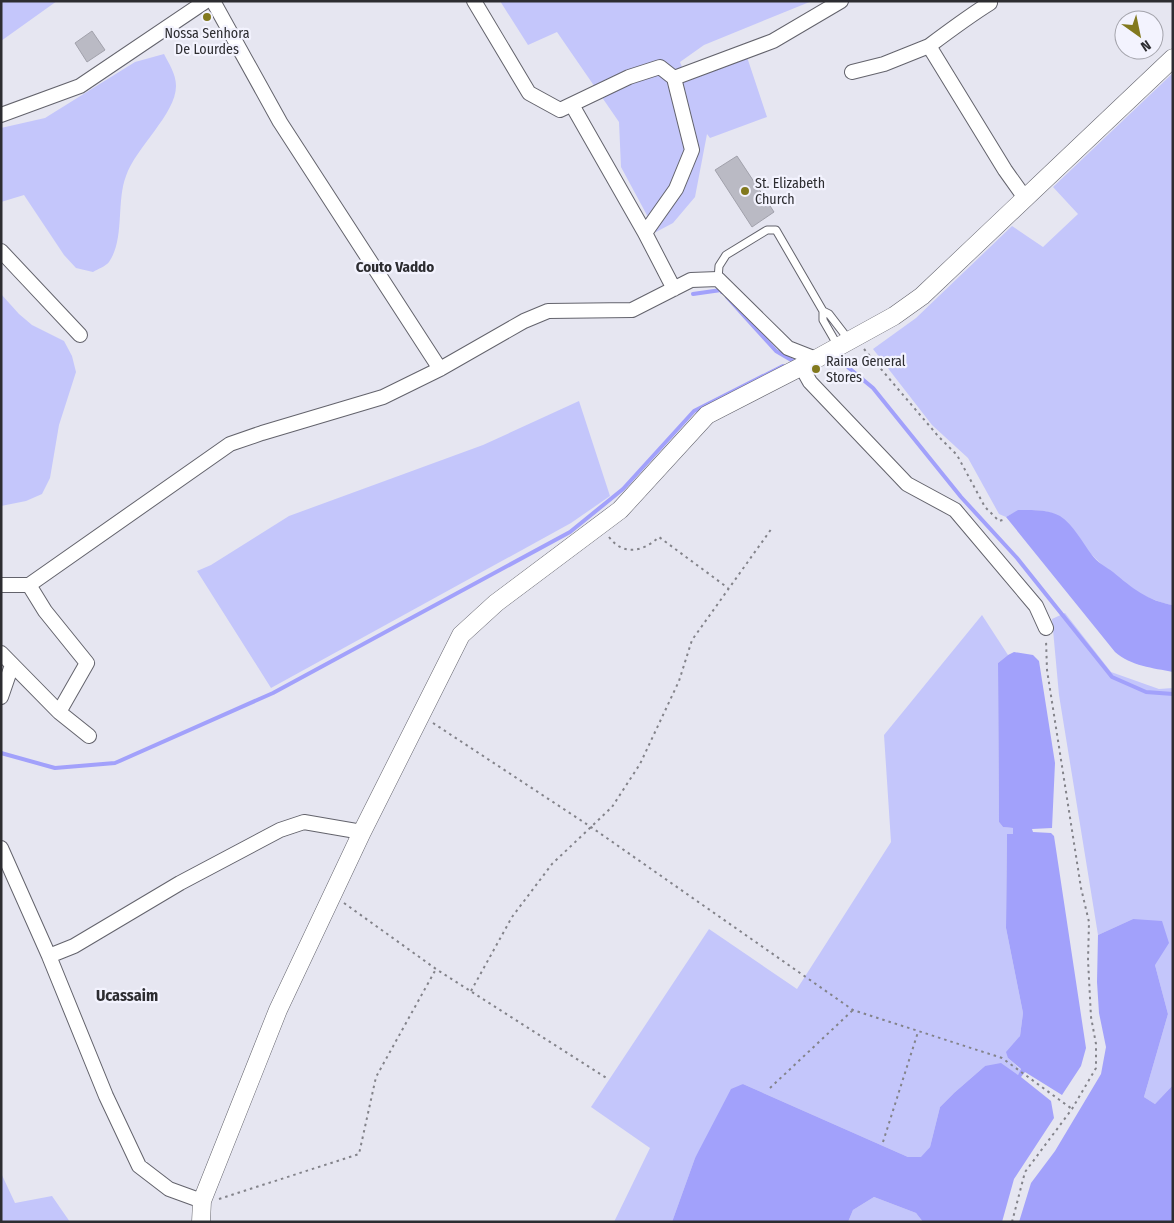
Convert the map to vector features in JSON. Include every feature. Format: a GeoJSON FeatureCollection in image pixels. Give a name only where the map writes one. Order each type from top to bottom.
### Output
{"type":"FeatureCollection","features":[{"type":"Feature","properties":{"kind":"street"},"geometry":{"type":"LineString","coordinates":[[1,115],[80,86],[206,1]]}},
{"type":"Feature","properties":{"kind":"street"},"geometry":{"type":"LineString","coordinates":[[213,1],[280,122],[440,369]]}},
{"type":"Feature","properties":{"kind":"street"},"geometry":{"type":"LineString","coordinates":[[474,1],[529,93],[560,110],[629,76],[660,67],[674,78],[692,150],[676,189],[645,233]]}},
{"type":"Feature","properties":{"kind":"street"},"geometry":{"type":"LineString","coordinates":[[674,78],[773,41],[841,1]]}},
{"type":"Feature","properties":{"kind":"street"},"geometry":{"type":"LineString","coordinates":[[852,72],[884,64],[929,46],[990,3]]}},
{"type":"Feature","properties":{"kind":"street"},"geometry":{"type":"LineString","coordinates":[[929,46],[1005,170],[1025,198]]}},
{"type":"Feature","properties":{"kind":"street"},"geometry":{"type":"LineString","coordinates":[[201,1222],[202,1201],[278,1010],[362,832],[461,635],[496,603],[620,510],[707,414],[848,342],[894,316],[922,296],[1173,58]]}},
{"type":"Feature","properties":{"kind":"street"},"geometry":{"type":"LineString","coordinates":[[572,104],[645,233],[674,289]]}},
{"type":"Feature","properties":{"kind":"street"},"geometry":{"type":"LineString","coordinates":[[1,251],[80,335]]}},
{"type":"Feature","properties":{"kind":"street"},"geometry":{"type":"LineString","coordinates":[[1,585],[29,585],[230,444],[262,432],[383,397],[440,369],[524,321],[548,311],[632,310],[691,280],[718,279],[788,348],[809,362]]}},
{"type":"Feature","properties":{"kind":"street"},"geometry":{"type":"LineString","coordinates":[[809,362],[810,382],[907,484],[955,510],[1036,606],[1046,628]]}},
{"type":"Feature","properties":{"kind":"street"},"geometry":{"type":"LineString","coordinates":[[29,585],[45,611],[87,663],[59,712]]}},
{"type":"Feature","properties":{"kind":"street"},"geometry":{"type":"LineString","coordinates":[[1,653],[59,712],[89,736]]}},
{"type":"Feature","properties":{"kind":"street"},"geometry":{"type":"LineString","coordinates":[[1,697],[12,664]]}},
{"type":"Feature","properties":{"kind":"street"},"geometry":{"type":"LineString","coordinates":[[49,956],[74,946],[180,883],[280,830],[304,822],[362,832]]}},
{"type":"Feature","properties":{"kind":"street"},"geometry":{"type":"LineString","coordinates":[[1,848],[49,956],[106,1096],[139,1166],[169,1190],[202,1201]]}},
{"type":"Feature","properties":{"kind":"lane"},"geometry":{"type":"LineString","coordinates":[[718,279],[719,266],[726,255],[767,230],[776,230],[823,310],[829,314],[848,342]]}},
{"type":"Feature","properties":{"kind":"lane"},"geometry":{"type":"LineString","coordinates":[[823,310],[823,320],[848,342]]}},
{"type":"Feature","properties":{"kind":"path"},"geometry":{"type":"LineString","coordinates":[[848,342],[957,455],[985,507],[1000,521],[1006,519]]}},
{"type":"Feature","properties":{"kind":"path"},"geometry":{"type":"LineString","coordinates":[[600,525],[615,545],[635,551],[652,544],[659,537],[728,589]]}},
{"type":"Feature","properties":{"kind":"path"},"geometry":{"type":"LineString","coordinates":[[472,991],[512,916],[552,864],[612,807],[640,764],[679,682],[692,640],[772,528]]}},
{"type":"Feature","properties":{"kind":"path"},"geometry":{"type":"LineString","coordinates":[[1012,1222],[1025,1172],[1072,1109],[1096,1068],[1096,1044],[1091,1016],[1088,960],[1089,922],[1081,888],[1047,670],[1046,628]]}},
{"type":"Feature","properties":{"kind":"path"},"geometry":{"type":"LineString","coordinates":[[420,715],[591,826],[853,1010],[1002,1058],[1072,1109]]}},
{"type":"Feature","properties":{"kind":"path"},"geometry":{"type":"LineString","coordinates":[[332,894],[436,968],[608,1079]]}},
{"type":"Feature","properties":{"kind":"path"},"geometry":{"type":"LineString","coordinates":[[202,1201],[220,1199],[359,1154],[376,1076],[436,968]]}},
{"type":"Feature","properties":{"kind":"path"},"geometry":{"type":"LineString","coordinates":[[770,1088],[853,1010]]}},
{"type":"Feature","properties":{"kind":"path"},"geometry":{"type":"LineString","coordinates":[[883,1142],[918,1031]]}},
{"type":"Feature","properties":{"kind":"shaded area"},"geometry":{"type":"Polygon","coordinates":[[[1,1],[57,1],[1,41],[1,1]]]}},
{"type":"Feature","properties":{"kind":"shaded area"},"geometry":{"type":"Polygon","coordinates":[[[500,1],[812,1],[704,45],[680,62],[687,80],[747,57],[767,117],[710,138],[707,134],[695,197],[673,223],[656,232],[621,167],[619,122],[557,32],[528,45],[500,1]]]}},
{"type":"Feature","properties":{"kind":"shaded area"},"geometry":{"type":"Polygon","coordinates":[[[164,54],[175,77],[174,97],[170,108],[138,154],[126,176],[121,197],[119,232],[114,253],[108,263],[93,272],[76,268],[64,255],[24,195],[1,202],[1,128],[45,118],[135,62],[164,54]]]}},
{"type":"Feature","properties":{"kind":"shaded area"},"geometry":{"type":"Polygon","coordinates":[[[1173,73],[1173,605],[1140,593],[1121,581],[1087,550],[1070,526],[1057,515],[1034,510],[1020,511],[1006,517],[999,514],[968,458],[932,425],[873,349],[916,318],[1012,226],[1043,247],[1078,214],[1053,187],[1173,73]]]}},
{"type":"Feature","properties":{"kind":"shaded area"},"geometry":{"type":"Polygon","coordinates":[[[1,294],[32,325],[64,341],[72,356],[76,372],[59,425],[50,478],[42,494],[26,501],[1,506],[1,294]]]}},
{"type":"Feature","properties":{"kind":"shaded area"},"geometry":{"type":"Polygon","coordinates":[[[579,401],[610,496],[571,523],[271,688],[197,571],[211,565],[289,516],[483,445],[579,401]]]}},
{"type":"Feature","properties":{"kind":"shaded area"},"geometry":{"type":"Polygon","coordinates":[[[1018,510],[1045,511],[1065,519],[1099,562],[1141,593],[1173,605],[1173,672],[1135,663],[1115,652],[1006,517],[1018,510]]]}},
{"type":"Feature","properties":{"kind":"shaded area"},"geometry":{"type":"Polygon","coordinates":[[[1065,613],[1111,672],[1159,689],[1173,688],[1173,1085],[1155,1104],[1144,1097],[1168,1014],[1155,965],[1133,919],[1098,935],[1059,695],[1052,619],[1065,613]]]}},
{"type":"Feature","properties":{"kind":"shaded area"},"geometry":{"type":"Polygon","coordinates":[[[982,615],[1008,655],[998,663],[999,822],[1003,827],[1013,828],[1013,834],[1007,834],[1006,928],[1023,1013],[1020,1036],[1008,1058],[1021,1070],[1018,1075],[985,1066],[940,1107],[930,1147],[922,1157],[908,1157],[743,1084],[695,1158],[672,1222],[614,1222],[650,1148],[591,1107],[709,929],[797,989],[891,842],[884,735],[982,615]]]}},
{"type":"Feature","properties":{"kind":"shaded area"},"geometry":{"type":"Polygon","coordinates":[[[1014,652],[1033,655],[1039,661],[1055,763],[1052,828],[1032,829],[1033,832],[1051,833],[1054,836],[1086,1048],[1081,1066],[1062,1095],[1025,1072],[1021,1077],[1051,1101],[1054,1118],[1014,1179],[1002,1222],[923,1222],[916,1213],[874,1197],[853,1210],[848,1222],[672,1222],[695,1158],[731,1089],[743,1084],[908,1157],[921,1157],[930,1147],[940,1107],[985,1066],[1001,1063],[1018,1075],[1021,1069],[1008,1058],[1006,1052],[1020,1036],[1023,1013],[1006,928],[1007,834],[1013,834],[1013,828],[1003,827],[999,822],[998,663],[1014,652]]]}},
{"type":"Feature","properties":{"kind":"shaded area"},"geometry":{"type":"Polygon","coordinates":[[[1133,919],[1162,921],[1169,943],[1155,965],[1168,1014],[1144,1097],[1155,1104],[1173,1085],[1173,1222],[1019,1222],[1031,1183],[1055,1151],[1101,1074],[1106,1047],[1099,1013],[1097,982],[1098,935],[1133,919]]]}},
{"type":"Feature","properties":{"kind":"shaded area"},"geometry":{"type":"Polygon","coordinates":[[[1,1173],[15,1203],[52,1196],[70,1222],[1,1222],[1,1173]]]}},
{"type":"Feature","properties":{"kind":"shaded area"},"geometry":{"type":"Polygon","coordinates":[[[874,1197],[916,1213],[923,1222],[848,1222],[853,1210],[874,1197]]]}},
{"type":"Feature","properties":{"kind":"building"},"geometry":{"type":"Polygon","coordinates":[[[92,31],[105,50],[87,62],[75,43],[92,31]]]}},
{"type":"Feature","properties":{"kind":"building","name":"St. Elizabeth Church"},"geometry":{"type":"Polygon","coordinates":[[[737,156],[774,212],[752,227],[715,170],[737,156]]]}},
{"type":"Feature","properties":{"kind":"waterway"},"geometry":{"type":"LineString","coordinates":[[693,294],[721,290],[722,292]]}},
{"type":"Feature","properties":{"kind":"waterway"},"geometry":{"type":"LineString","coordinates":[[727,297],[776,351],[793,361]]}},
{"type":"Feature","properties":{"kind":"waterway"},"geometry":{"type":"LineString","coordinates":[[831,359],[838,359],[873,388],[961,497],[1017,558],[1112,677],[1146,692],[1173,694]]}},
{"type":"Feature","properties":{"kind":"waterway"},"geometry":{"type":"LineString","coordinates":[[1,753],[55,768],[115,763],[273,693],[570,532],[623,489],[694,411],[783,366]]}},
{"type":"Feature","properties":{"kind":"place","name":"Nossa Senhora De Lourdes"},"geometry":{"type":"Point","coordinates":[207,17]}},
{"type":"Feature","properties":{"kind":"place","name":"St. Elizabeth Church"},"geometry":{"type":"Point","coordinates":[745,191]}},
{"type":"Feature","properties":{"kind":"place","name":"Raina General Stores"},"geometry":{"type":"Point","coordinates":[816,369]}},
{"type":"Feature","properties":{"kind":"district","name":"Couto Vaddo"},"geometry":{"type":"Point","coordinates":[395,267]}},
{"type":"Feature","properties":{"kind":"district","name":"Ucassaim"},"geometry":{"type":"Point","coordinates":[127,995]}}]}
